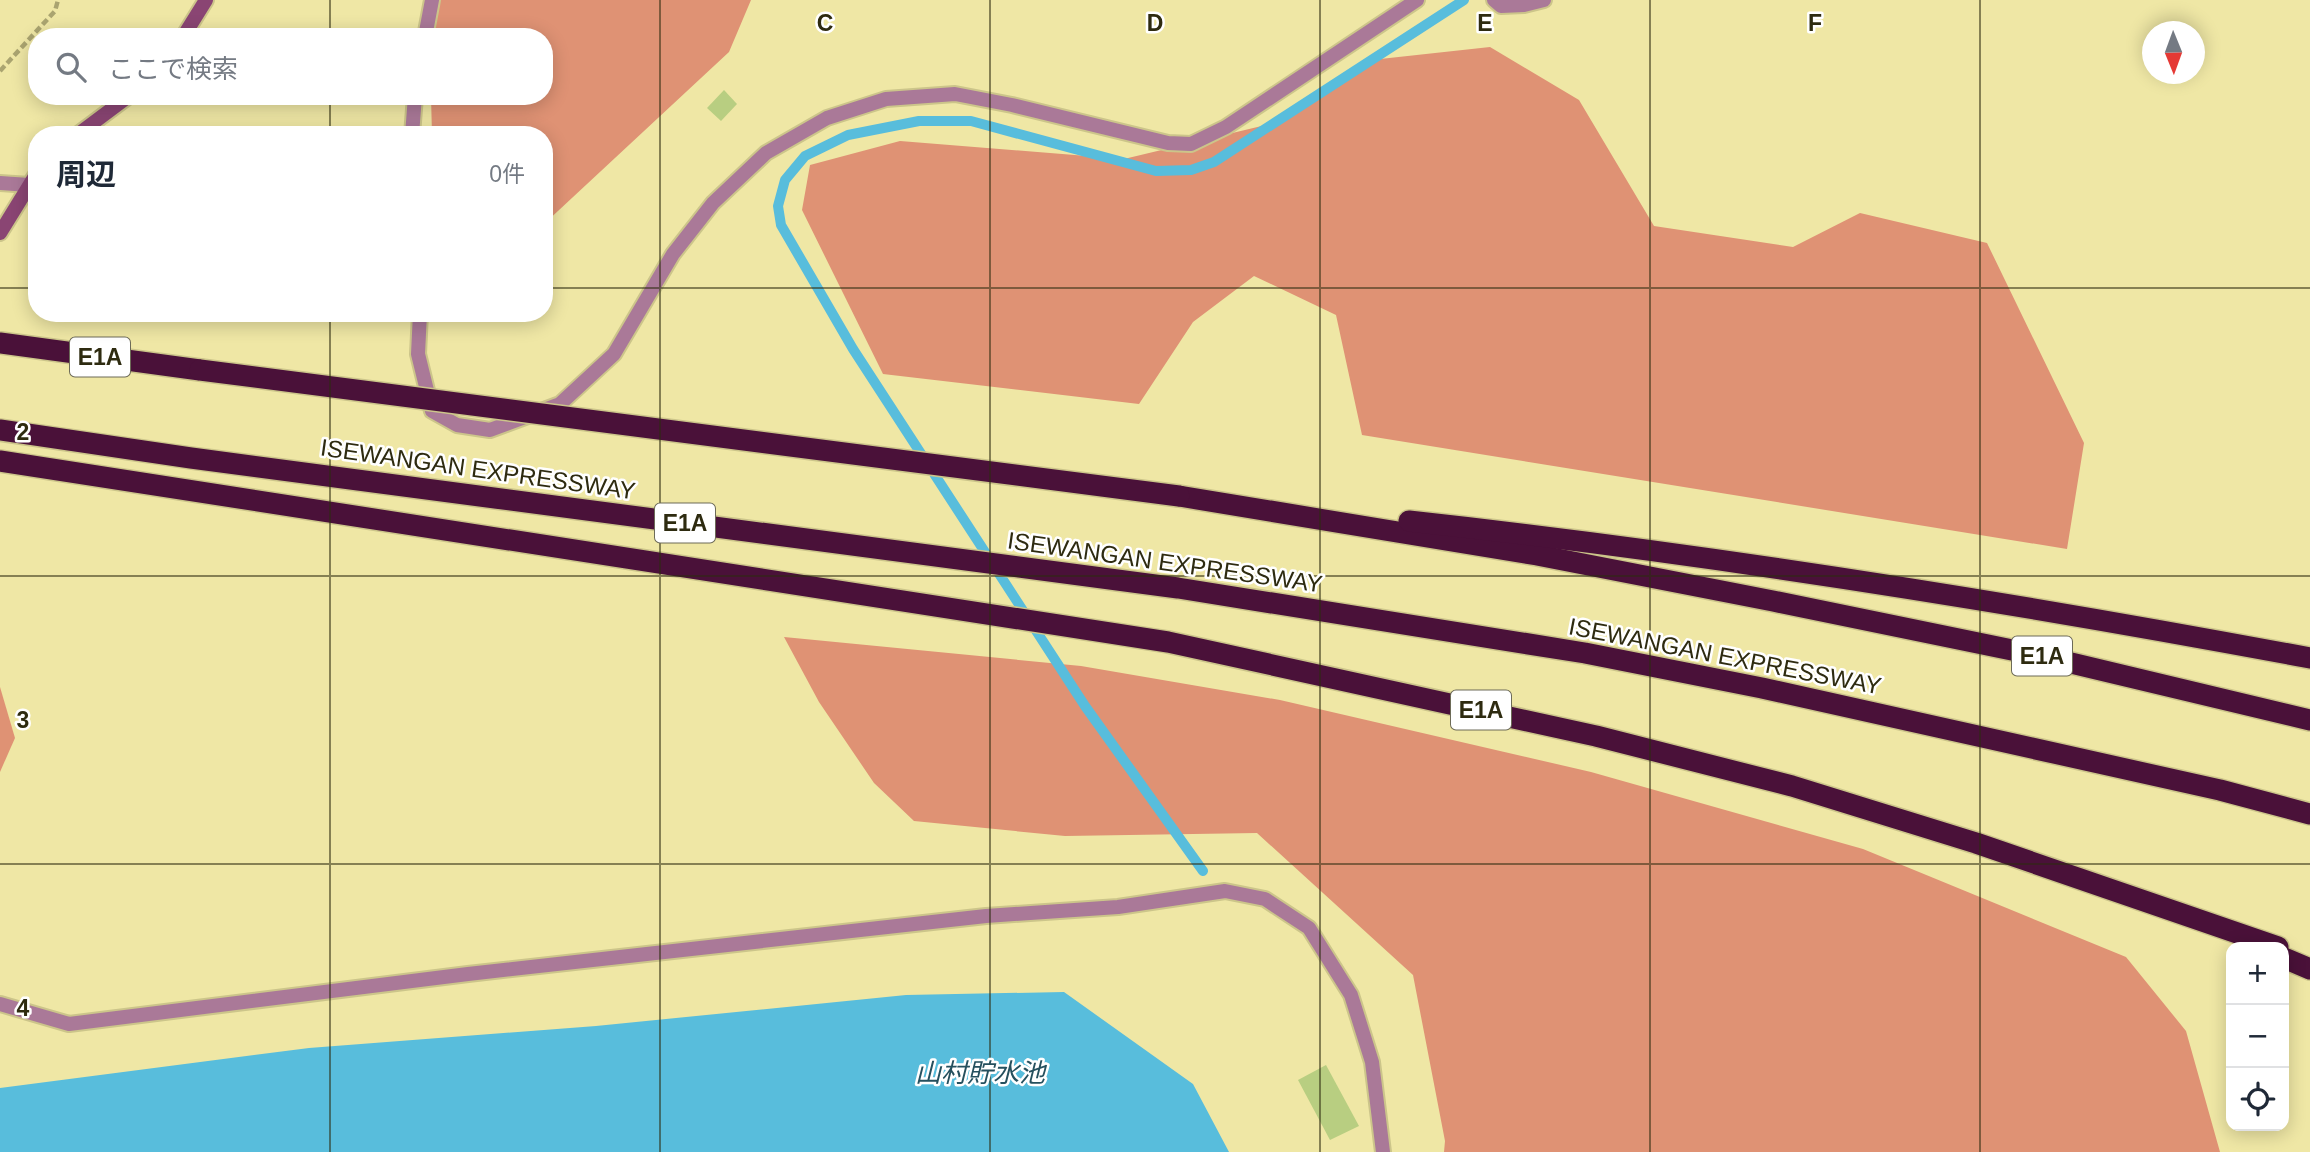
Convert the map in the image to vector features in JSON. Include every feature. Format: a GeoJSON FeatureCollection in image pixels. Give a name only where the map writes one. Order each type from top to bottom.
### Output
{"type":"FeatureCollection","features":[{"type":"Feature","properties":{"kind":"highway","name":"E1A"},"geometry":{"type":"LineString","coordinates":[[0,343],[1179,496],[1537,555],[1773,601],[2046,657],[2310,720]]}},
{"type":"Feature","properties":{"kind":"highway","name":"ISEWANGAN EXPRESSWAY"},"geometry":{"type":"LineString","coordinates":[[0,430],[191,458],[1178,587],[1585,653],[1762,688],[2220,790],[2310,814]]}},
{"type":"Feature","properties":{"kind":"highway","name":"E1A"},"geometry":{"type":"LineString","coordinates":[[0,461],[1168,642],[1583,733],[1792,786],[1976,843],[2156,904]]}},
{"type":"Feature","properties":{"kind":"highway"},"geometry":{"type":"LineString","coordinates":[[1179,496],[1550,536],[1775,567],[1981,599],[2310,659]]}},
{"type":"Feature","properties":{"kind":"highway"},"geometry":{"type":"LineString","coordinates":[[2156,904],[2247,942]]}},
{"type":"Feature","properties":{"kind":"highway"},"geometry":{"type":"LineString","coordinates":[[2156,904],[2264,942]]}},
{"type":"Feature","properties":{"kind":"highway"},"geometry":{"type":"LineString","coordinates":[[2289,951],[2310,959]]}},
{"type":"Feature","properties":{"kind":"highway"},"geometry":{"type":"LineString","coordinates":[[2289,959],[2310,968]]}},
{"type":"Feature","properties":{"kind":"street"},"geometry":{"type":"LineString","coordinates":[[189,28],[206,0]]}},
{"type":"Feature","properties":{"kind":"street"},"geometry":{"type":"LineString","coordinates":[[427,28],[432,0]]}},
{"type":"Feature","properties":{"kind":"street"},"geometry":{"type":"LineString","coordinates":[[420,322],[418,354],[432,411],[457,425],[490,430],[561,404],[614,354],[673,254],[713,203],[766,153],[827,118],[886,99],[955,94],[1168,143],[1191,144],[1226,127],[1417,0]]}},
{"type":"Feature","properties":{"kind":"street"},"geometry":{"type":"LineString","coordinates":[[1494,0],[1502,6],[1545,0]]}},
{"type":"Feature","properties":{"kind":"street"},"geometry":{"type":"LineString","coordinates":[[89,126],[118,105]]}},
{"type":"Feature","properties":{"kind":"street"},"geometry":{"type":"LineString","coordinates":[[413,126],[414,105]]}},
{"type":"Feature","properties":{"kind":"street"},"geometry":{"type":"LineString","coordinates":[[0,183],[28,180]]}},
{"type":"Feature","properties":{"kind":"street"},"geometry":{"type":"LineString","coordinates":[[0,233],[28,187]]}},
{"type":"Feature","properties":{"kind":"street"},"geometry":{"type":"LineString","coordinates":[[0,1004],[69,1024],[468,974],[986,916],[1118,907],[1224,891],[1265,899],[1309,928],[1351,995],[1371,1062],[1383,1152]]}},
{"type":"Feature","properties":{"kind":"path"},"geometry":{"type":"LineString","coordinates":[[40,28],[55,11],[58,0]]}},
{"type":"Feature","properties":{"kind":"path"},"geometry":{"type":"LineString","coordinates":[[0,71],[28,43]]}},
{"type":"Feature","properties":{"kind":"shaded area"},"geometry":{"type":"Polygon","coordinates":[[[428,0],[751,0],[729,52],[553,216],[553,126],[432,126],[431,105],[553,105],[553,28],[429,28],[428,0]]]}},
{"type":"Feature","properties":{"kind":"shaded area"},"geometry":{"type":"Polygon","coordinates":[[[1490,47],[1579,100],[1654,226],[1793,247],[1860,213],[1987,243],[2084,443],[2067,549],[1362,435],[1336,315],[1254,276],[1193,322],[1139,404],[883,374],[802,210],[810,165],[900,141],[1124,159],[1278,122],[1371,60],[1490,47]]]}},
{"type":"Feature","properties":{"kind":"shaded area"},"geometry":{"type":"Polygon","coordinates":[[[784,637],[1081,666],[1280,700],[1591,772],[1863,849],[2126,957],[2186,1031],[2220,1152],[1444,1152],[1445,1141],[1413,975],[1257,833],[1065,836],[914,821],[874,783],[819,702],[784,637]]]}},
{"type":"Feature","properties":{"kind":"shaded area"},"geometry":{"type":"Polygon","coordinates":[[[0,687],[15,738],[0,772],[0,687]]]}},
{"type":"Feature","properties":{"kind":"water","name":"山村貯水池"},"geometry":{"type":"Polygon","coordinates":[[[1064,992],[1193,1084],[1229,1152],[0,1152],[0,1088],[309,1048],[596,1026],[906,995],[1064,992]]]}},
{"type":"Feature","properties":{"kind":"building"},"geometry":{"type":"Polygon","coordinates":[[[724,90],[737,104],[721,121],[707,108],[724,90]]]}},
{"type":"Feature","properties":{"kind":"building"},"geometry":{"type":"Polygon","coordinates":[[[1326,1065],[1359,1126],[1330,1140],[1298,1080],[1326,1065]]]}},
{"type":"Feature","properties":{"kind":"waterway"},"geometry":{"type":"LineString","coordinates":[[1203,871],[1085,706],[853,349],[781,225],[778,206],[785,180],[805,156],[848,135],[919,121],[971,121],[1156,171],[1191,170],[1214,162],[1464,0]]}}]}
